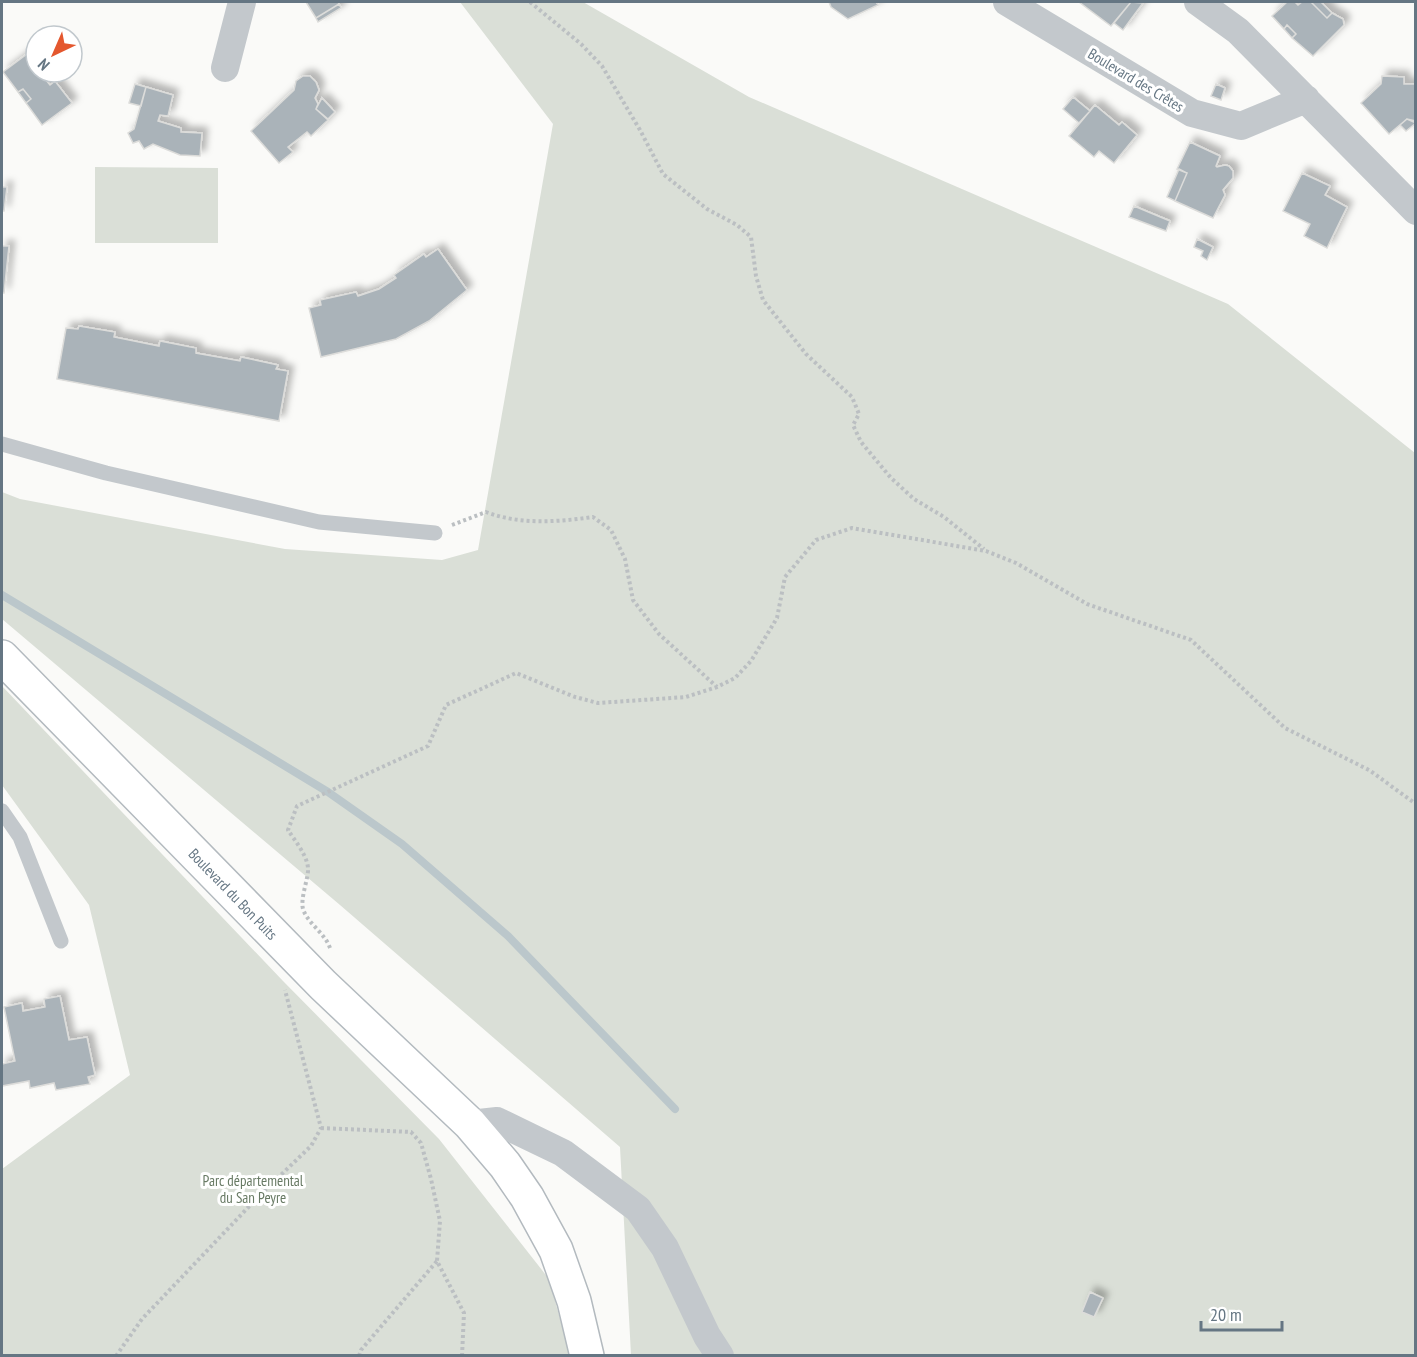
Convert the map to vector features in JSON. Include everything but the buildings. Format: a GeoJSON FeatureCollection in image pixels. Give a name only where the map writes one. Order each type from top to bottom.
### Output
{"type":"FeatureCollection","features":[{"type":"Feature","properties":{"kind":"main road","name":"Boulevard du Bon Puits"},"geometry":{"type":"LineString","coordinates":[[2,657],[323,985],[470,1124],[505,1165],[527,1197],[556,1250],[574,1301],[587,1356]]}},
{"type":"Feature","properties":{"kind":"street"},"geometry":{"type":"LineString","coordinates":[[225,68],[242,2]]}},
{"type":"Feature","properties":{"kind":"street","name":"Boulevard des Crêtes"},"geometry":{"type":"LineString","coordinates":[[1007,2],[1192,113],[1241,126],[1306,99]]}},
{"type":"Feature","properties":{"kind":"street"},"geometry":{"type":"LineString","coordinates":[[1198,2],[1238,31],[1416,211]]}},
{"type":"Feature","properties":{"kind":"street"},"geometry":{"type":"LineString","coordinates":[[470,1124],[497,1121],[563,1154],[638,1209],[665,1248],[707,1336],[720,1356]]}},
{"type":"Feature","properties":{"kind":"lane"},"geometry":{"type":"LineString","coordinates":[[2,444],[106,473],[320,522],[435,533]]}},
{"type":"Feature","properties":{"kind":"lane"},"geometry":{"type":"LineString","coordinates":[[2,811],[20,837],[61,941]]}},
{"type":"Feature","properties":{"kind":"path"},"geometry":{"type":"LineString","coordinates":[[530,2],[581,44],[602,66],[663,174],[706,210],[737,225],[751,237],[756,276],[763,300],[806,354],[852,397],[859,414],[853,425],[861,442],[891,478],[914,500],[944,517],[986,551]]}},
{"type":"Feature","properties":{"kind":"path"},"geometry":{"type":"LineString","coordinates":[[435,533],[486,512],[500,517],[529,521],[559,522],[593,517],[611,530],[625,559],[633,600],[659,634],[717,687]]}},
{"type":"Feature","properties":{"kind":"path"},"geometry":{"type":"LineString","coordinates":[[116,1356],[142,1319],[259,1196],[311,1146],[321,1128],[283,981],[323,985],[335,968],[328,941],[303,909],[304,883],[308,868],[299,846],[288,830],[297,806],[428,746],[446,705],[516,673],[575,698],[598,703],[686,697],[717,687],[735,678],[751,661],[777,618],[785,577],[816,540],[852,528],[986,551],[1016,563],[1087,604],[1191,640],[1285,728],[1369,770],[1416,804]]}},
{"type":"Feature","properties":{"kind":"path"},"geometry":{"type":"LineString","coordinates":[[321,1128],[411,1132],[421,1143],[440,1221],[437,1261],[464,1313],[462,1356]]}},
{"type":"Feature","properties":{"kind":"path"},"geometry":{"type":"LineString","coordinates":[[359,1356],[361,1350],[437,1261]]}},
{"type":"Feature","properties":{"kind":"green space"},"geometry":{"type":"Polygon","coordinates":[[[460,2],[583,2],[749,97],[1228,304],[1415,453],[1415,1355],[631,1355],[620,1147],[340,905],[2,619],[2,492],[20,499],[285,549],[442,560],[478,550],[553,124],[460,2]]]}},
{"type":"Feature","properties":{"kind":"green space"},"geometry":{"type":"Polygon","coordinates":[[[95,167],[218,168],[218,243],[95,243],[95,167]]]}},
{"type":"Feature","properties":{"kind":"green space","name":"Parc départemental du San Peyre"},"geometry":{"type":"Polygon","coordinates":[[[2,686],[283,981],[439,1139],[549,1279],[570,1355],[2,1355],[2,1169],[130,1075],[89,905],[2,785],[2,686]]]}},
{"type":"Feature","properties":{"kind":"waterway"},"geometry":{"type":"LineString","coordinates":[[2,595],[328,792],[402,844],[508,936],[675,1109]]}}]}
